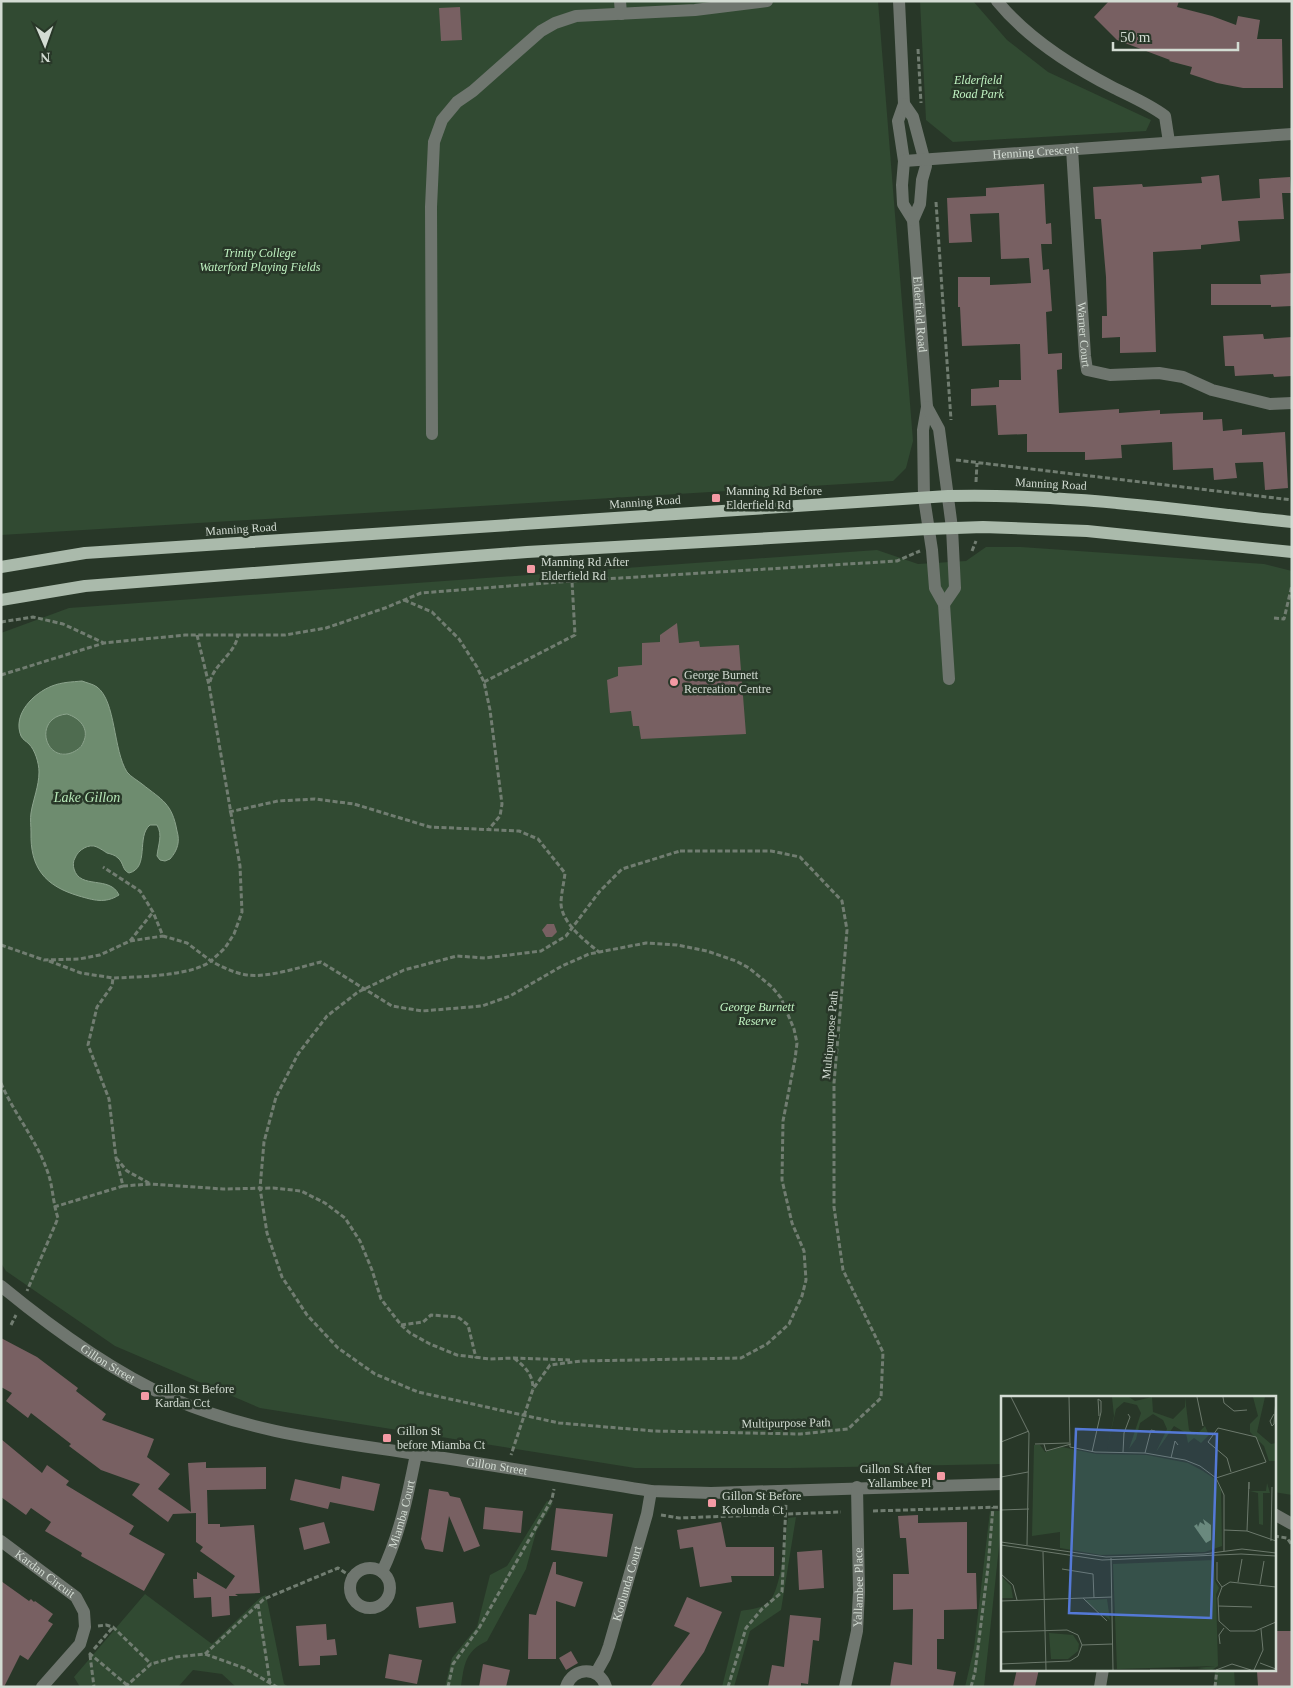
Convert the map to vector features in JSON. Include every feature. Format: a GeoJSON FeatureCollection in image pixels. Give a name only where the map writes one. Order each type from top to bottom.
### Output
{"type":"FeatureCollection","features":[{"type":"Feature","properties":{"kind":"main road","name":"Manning Road"},"geometry":{"type":"LineString","coordinates":[[1,567],[85,553],[948,496],[1012,495],[1083,499],[1292,522]]}},
{"type":"Feature","properties":{"kind":"main road"},"geometry":{"type":"LineString","coordinates":[[1,600],[85,586],[271,571],[526,552],[976,527],[1087,530],[1292,552]]}},
{"type":"Feature","properties":{"kind":"street"},"geometry":{"type":"LineString","coordinates":[[432,434],[431,207],[434,142],[442,120],[457,102],[541,31],[555,23],[576,16],[620,8],[767,1]]}},
{"type":"Feature","properties":{"kind":"street","name":"Elderfield Road"},"geometry":{"type":"LineString","coordinates":[[899,1],[904,104],[898,120],[904,162],[903,204],[913,220],[927,408],[923,430],[924,498],[935,588],[944,604],[955,588],[952,528],[939,429],[927,408]]}},
{"type":"Feature","properties":{"kind":"street"},"geometry":{"type":"LineString","coordinates":[[997,1],[1004,10],[1053,54],[1114,88],[1148,103],[1165,116],[1169,142]]}},
{"type":"Feature","properties":{"kind":"street","name":"Elderfield Road"},"geometry":{"type":"LineString","coordinates":[[904,104],[913,118],[926,166],[922,180],[920,204],[913,220]]}},
{"type":"Feature","properties":{"kind":"street","name":"Henning Crescent"},"geometry":{"type":"LineString","coordinates":[[904,162],[1292,134]]}},
{"type":"Feature","properties":{"kind":"street","name":"Warner Court"},"geometry":{"type":"LineString","coordinates":[[1072,149],[1087,370],[1110,375],[1159,373],[1183,376],[1212,390],[1270,404],[1292,403]]}},
{"type":"Feature","properties":{"kind":"street"},"geometry":{"type":"LineString","coordinates":[[944,604],[949,679]]}},
{"type":"Feature","properties":{"kind":"street","name":"Gillon Street"},"geometry":{"type":"LineString","coordinates":[[1,1286],[22,1303],[112,1366],[146,1386],[226,1419],[288,1435],[651,1491],[711,1493],[1001,1484]]}},
{"type":"Feature","properties":{"kind":"street","name":"Miamba Court"},"geometry":{"type":"LineString","coordinates":[[382,1572],[400,1528],[416,1454]]}},
{"type":"Feature","properties":{"kind":"street","name":"Yallambee Place"},"geometry":{"type":"LineString","coordinates":[[845,1687],[857,1631],[856,1488]]}},
{"type":"Feature","properties":{"kind":"street","name":"Koolunda Court"},"geometry":{"type":"LineString","coordinates":[[596,1673],[609,1646],[648,1514],[651,1491]]}},
{"type":"Feature","properties":{"kind":"street"},"geometry":{"type":"LineString","coordinates":[[1276,1515],[1292,1513]]}},
{"type":"Feature","properties":{"kind":"street"},"geometry":{"type":"LineString","coordinates":[[1276,1516],[1292,1524]]}},
{"type":"Feature","properties":{"kind":"street","name":"Kardan Circuit"},"geometry":{"type":"LineString","coordinates":[[1,1541],[76,1597],[82,1606],[85,1618],[84,1631],[79,1645],[42,1687]]}},
{"type":"Feature","properties":{"kind":"street"},"geometry":{"type":"LineString","coordinates":[[368,1568],[378,1569],[382,1572],[389,1583],[389,1593],[382,1604],[373,1608],[364,1608],[353,1600],[349,1591],[352,1578],[359,1571],[368,1568]]}},
{"type":"Feature","properties":{"kind":"street"},"geometry":{"type":"LineString","coordinates":[[566,1687],[572,1676],[585,1670],[602,1677],[606,1687]]}},
{"type":"Feature","properties":{"kind":"street"},"geometry":{"type":"LineString","coordinates":[[1100,1687],[1103,1670]]}},
{"type":"Feature","properties":{"kind":"path"},"geometry":{"type":"LineString","coordinates":[[917,40],[922,109]]}},
{"type":"Feature","properties":{"kind":"path"},"geometry":{"type":"LineString","coordinates":[[936,199],[951,425]]}},
{"type":"Feature","properties":{"kind":"path"},"geometry":{"type":"LineString","coordinates":[[953,456],[959,461],[1292,500]]}},
{"type":"Feature","properties":{"kind":"path"},"geometry":{"type":"LineString","coordinates":[[1,675],[104,643],[197,635],[285,635],[326,628],[385,608],[421,592],[897,560],[918,551]]}},
{"type":"Feature","properties":{"kind":"path"},"geometry":{"type":"LineString","coordinates":[[484,682],[576,635],[572,581]]}},
{"type":"Feature","properties":{"kind":"path"},"geometry":{"type":"LineString","coordinates":[[1274,618],[1284,619],[1292,585]]}},
{"type":"Feature","properties":{"kind":"path"},"geometry":{"type":"LineString","coordinates":[[404,600],[432,612],[459,639],[484,682],[490,710],[502,804],[500,816],[489,830]]}},
{"type":"Feature","properties":{"kind":"path"},"geometry":{"type":"LineString","coordinates":[[1,622],[33,618],[64,624],[104,643]]}},
{"type":"Feature","properties":{"kind":"path"},"geometry":{"type":"LineString","coordinates":[[1,944],[81,973],[113,978],[148,977],[185,971],[206,965],[225,948],[234,934],[242,912],[240,866],[209,685],[197,635]]}},
{"type":"Feature","properties":{"kind":"path"},"geometry":{"type":"LineString","coordinates":[[209,685],[212,674],[230,652],[238,635]]}},
{"type":"Feature","properties":{"kind":"path"},"geometry":{"type":"LineString","coordinates":[[230,812],[278,800],[315,799],[354,804],[430,827],[519,831],[538,839],[565,873],[561,905],[564,916],[599,952]]}},
{"type":"Feature","properties":{"kind":"path","name":"Multipurpose Path"},"geometry":{"type":"LineString","coordinates":[[680,851],[771,851],[800,857],[842,901],[847,930],[834,1083],[834,1207],[844,1270],[883,1352],[881,1398],[848,1429],[800,1434],[654,1431],[559,1423],[418,1392],[375,1374],[338,1348],[307,1315],[282,1277],[267,1233],[260,1188],[264,1142],[276,1097],[298,1054],[326,1016],[364,988],[404,970],[457,956],[485,958],[541,951],[566,936],[600,891],[622,869],[680,851]]}},
{"type":"Feature","properties":{"kind":"path"},"geometry":{"type":"LineString","coordinates":[[102,866],[140,891],[153,912],[163,936]]}},
{"type":"Feature","properties":{"kind":"path"},"geometry":{"type":"LineString","coordinates":[[130,941],[153,912]]}},
{"type":"Feature","properties":{"kind":"path"},"geometry":{"type":"LineString","coordinates":[[44,960],[79,959],[100,955],[130,941],[163,936],[187,943],[210,961],[233,971],[249,975],[265,974],[321,962],[392,1006],[422,1011],[482,1006],[510,996],[562,966],[589,954],[646,943],[677,945],[707,951],[736,961],[750,968],[772,987],[781,998],[794,1029],[797,1043],[784,1121],[782,1180],[792,1223],[804,1251],[806,1280],[802,1296],[789,1324],[767,1344],[741,1358],[581,1361],[476,1358],[457,1355],[430,1344],[410,1333],[401,1325],[381,1299],[360,1241],[346,1218],[325,1203],[301,1191],[273,1188],[223,1189],[151,1184],[123,1186],[54,1207]]}},
{"type":"Feature","properties":{"kind":"path"},"geometry":{"type":"LineString","coordinates":[[113,978],[112,986],[97,1007],[88,1045],[109,1099],[116,1158],[123,1186]]}},
{"type":"Feature","properties":{"kind":"path"},"geometry":{"type":"LineString","coordinates":[[1,1083],[7,1097],[32,1137],[48,1174],[58,1218],[22,1303]]}},
{"type":"Feature","properties":{"kind":"path"},"geometry":{"type":"LineString","coordinates":[[116,1158],[127,1171],[151,1184]]}},
{"type":"Feature","properties":{"kind":"path"},"geometry":{"type":"LineString","coordinates":[[401,1325],[423,1322],[431,1315],[458,1317],[468,1325],[476,1358]]}},
{"type":"Feature","properties":{"kind":"path"},"geometry":{"type":"LineString","coordinates":[[506,1468],[533,1389],[533,1378],[526,1368],[514,1358]]}},
{"type":"Feature","properties":{"kind":"path"},"geometry":{"type":"LineString","coordinates":[[533,1389],[550,1365],[581,1361]]}},
{"type":"Feature","properties":{"kind":"path"},"geometry":{"type":"LineString","coordinates":[[448,1687],[453,1664],[479,1628],[552,1499],[556,1476]]}},
{"type":"Feature","properties":{"kind":"path"},"geometry":{"type":"LineString","coordinates":[[728,1687],[746,1628],[762,1609],[782,1592],[786,1490]]}},
{"type":"Feature","properties":{"kind":"path"},"geometry":{"type":"LineString","coordinates":[[971,1687],[975,1672],[987,1577],[993,1507]]}},
{"type":"Feature","properties":{"kind":"path"},"geometry":{"type":"LineString","coordinates":[[873,1511],[1001,1507]]}},
{"type":"Feature","properties":{"kind":"path"},"geometry":{"type":"LineString","coordinates":[[661,1516],[679,1518],[841,1512]]}},
{"type":"Feature","properties":{"kind":"path"},"geometry":{"type":"LineString","coordinates":[[1276,1536],[1287,1538],[1292,1545]]}},
{"type":"Feature","properties":{"kind":"path"},"geometry":{"type":"LineString","coordinates":[[205,1654],[264,1599],[338,1568],[352,1578]]}},
{"type":"Feature","properties":{"kind":"path"},"geometry":{"type":"LineString","coordinates":[[258,1604],[272,1687]]}},
{"type":"Feature","properties":{"kind":"path"},"geometry":{"type":"LineString","coordinates":[[113,1627],[151,1664]]}},
{"type":"Feature","properties":{"kind":"path"},"geometry":{"type":"LineString","coordinates":[[79,1645],[126,1686],[151,1664],[176,1657],[205,1654],[244,1668],[277,1687]]}},
{"type":"Feature","properties":{"kind":"path"},"geometry":{"type":"LineString","coordinates":[[90,1654],[94,1687]]}},
{"type":"Feature","properties":{"kind":"path"},"geometry":{"type":"LineString","coordinates":[[1214,1687],[1217,1670]]}},
{"type":"Feature","properties":{"kind":"green space","name":"Trinity College Waterford Playing Fields"},"geometry":{"type":"Polygon","coordinates":[[[1,1],[878,1],[913,441],[906,468],[893,481],[1,535],[1,1]]]}},
{"type":"Feature","properties":{"kind":"green space","name":"Elderfield Road Park"},"geometry":{"type":"Polygon","coordinates":[[[920,1],[973,1],[1007,40],[1048,72],[1151,120],[1146,131],[953,142],[926,120],[920,1]]]}},
{"type":"Feature","properties":{"kind":"green space","name":"George Burnett Reserve"},"geometry":{"type":"Polygon","coordinates":[[[986,547],[1021,547],[1264,564],[1292,571],[1292,1495],[1276,1492],[1276,1396],[1001,1396],[1001,1464],[791,1468],[635,1468],[260,1408],[115,1346],[6,1271],[1,1263],[1,633],[69,608],[877,550],[918,564],[966,561],[986,547]]]}},
{"type":"Feature","properties":{"kind":"green space"},"geometry":{"type":"Polygon","coordinates":[[[547,1501],[553,1503],[536,1532],[526,1569],[487,1641],[474,1649],[470,1654],[465,1665],[461,1687],[445,1687],[452,1658],[477,1627],[490,1575],[507,1566],[547,1501]]]}},
{"type":"Feature","properties":{"kind":"green space"},"geometry":{"type":"Polygon","coordinates":[[[990,1511],[1001,1511],[1001,1528],[984,1687],[965,1687],[974,1648],[990,1511]]]}},
{"type":"Feature","properties":{"kind":"green space"},"geometry":{"type":"Polygon","coordinates":[[[796,1517],[781,1610],[750,1631],[734,1687],[722,1687],[741,1611],[760,1607],[770,1601],[780,1573],[788,1518],[796,1517]]]}},
{"type":"Feature","properties":{"kind":"green space"},"geometry":{"type":"Polygon","coordinates":[[[145,1594],[212,1644],[261,1597],[266,1595],[284,1684],[289,1687],[236,1687],[222,1674],[193,1670],[178,1687],[80,1687],[74,1677],[145,1594]]]}},
{"type":"Feature","properties":{"kind":"green space"},"geometry":{"type":"Polygon","coordinates":[[[1215,1670],[1234,1670],[1235,1687],[1214,1687],[1215,1670]]]}},
{"type":"Feature","properties":{"kind":"shaded area"},"geometry":{"type":"Polygon","coordinates":[[[65,714],[79,720],[85,734],[79,748],[65,754],[51,748],[45,734],[51,720],[65,714]]]}},
{"type":"Feature","properties":{"kind":"water","name":"Lake Gillon"},"geometry":{"type":"Polygon","coordinates":[[[82,681],[94,685],[103,694],[108,703],[122,763],[132,777],[155,794],[169,808],[178,835],[178,845],[173,856],[165,861],[160,860],[157,856],[160,836],[159,829],[157,825],[150,825],[144,836],[139,865],[129,873],[117,857],[97,847],[91,846],[81,850],[76,855],[73,865],[77,875],[82,879],[109,885],[115,889],[119,895],[109,900],[89,899],[57,887],[42,874],[33,856],[31,845],[31,815],[39,777],[39,768],[33,750],[21,736],[19,728],[22,712],[32,699],[45,689],[63,683],[82,681]],[[67,714],[56,717],[49,723],[46,730],[46,738],[49,745],[54,751],[62,754],[71,753],[78,749],[85,738],[84,729],[80,721],[67,714]]]}},
{"type":"Feature","properties":{"kind":"building"},"geometry":{"type":"Polygon","coordinates":[[[1109,1],[1179,1],[1177,7],[1212,16],[1236,25],[1238,16],[1260,20],[1257,39],[1282,39],[1283,88],[1243,88],[1217,83],[1190,74],[1192,67],[1169,61],[1117,40],[1094,17],[1109,1]]]}},
{"type":"Feature","properties":{"kind":"building"},"geometry":{"type":"Polygon","coordinates":[[[460,7],[462,40],[441,41],[439,8],[460,7]]]}},
{"type":"Feature","properties":{"kind":"building"},"geometry":{"type":"Polygon","coordinates":[[[1219,175],[1222,201],[1260,198],[1259,179],[1290,177],[1291,193],[1282,193],[1284,219],[1238,221],[1240,241],[1201,245],[1201,249],[1153,252],[1156,352],[1120,353],[1120,337],[1102,338],[1102,316],[1107,316],[1106,277],[1101,219],[1095,219],[1093,187],[1142,184],[1143,187],[1202,183],[1201,177],[1219,175]]]}},
{"type":"Feature","properties":{"kind":"building"},"geometry":{"type":"Polygon","coordinates":[[[1044,184],[1046,224],[1051,223],[1052,244],[1041,244],[1043,270],[1049,269],[1052,311],[1046,312],[1048,354],[1062,353],[1062,369],[1057,370],[1059,413],[1119,409],[1119,413],[1160,410],[1160,414],[1203,412],[1203,420],[1222,419],[1223,431],[1242,429],[1242,435],[1285,432],[1288,488],[1265,490],[1263,462],[1235,463],[1237,478],[1214,480],[1213,468],[1173,470],[1172,442],[1121,445],[1122,458],[1085,460],[1085,452],[1027,452],[1027,434],[998,435],[996,405],[971,406],[971,389],[999,387],[999,380],[1021,380],[1020,344],[962,346],[960,307],[958,307],[958,277],[990,277],[990,285],[1031,283],[1029,258],[1001,259],[999,213],[970,214],[972,242],[949,243],[947,198],[986,196],[986,188],[1044,184]]]}},
{"type":"Feature","properties":{"kind":"building"},"geometry":{"type":"Polygon","coordinates":[[[1292,273],[1292,306],[1211,305],[1211,284],[1261,284],[1260,275],[1292,273]]]}},
{"type":"Feature","properties":{"kind":"building"},"geometry":{"type":"Polygon","coordinates":[[[1263,334],[1264,339],[1292,337],[1292,376],[1274,377],[1273,374],[1235,376],[1234,366],[1225,366],[1223,336],[1263,334]]]}},
{"type":"Feature","properties":{"kind":"building","name":"George Burnett Recreation Centre"},"geometry":{"type":"Polygon","coordinates":[[[677,623],[679,643],[699,641],[700,647],[739,645],[746,734],[641,739],[639,726],[633,726],[631,711],[610,713],[607,680],[618,676],[618,667],[642,665],[642,643],[660,642],[660,635],[677,623]]]}},
{"type":"Feature","properties":{"kind":"building"},"geometry":{"type":"Polygon","coordinates":[[[547,924],[554,924],[557,932],[552,937],[546,937],[542,930],[547,924]]]}},
{"type":"Feature","properties":{"kind":"building"},"geometry":{"type":"Polygon","coordinates":[[[1,1338],[37,1357],[78,1388],[76,1391],[106,1414],[102,1420],[154,1439],[147,1457],[170,1474],[158,1489],[191,1512],[188,1463],[206,1462],[206,1468],[266,1467],[266,1489],[207,1490],[208,1524],[220,1524],[220,1527],[254,1525],[260,1593],[229,1596],[230,1615],[212,1617],[211,1597],[194,1598],[193,1579],[197,1579],[197,1572],[226,1589],[235,1576],[200,1551],[203,1547],[196,1542],[196,1513],[173,1514],[168,1522],[132,1495],[140,1484],[101,1470],[69,1446],[71,1444],[31,1413],[28,1418],[6,1401],[12,1393],[1,1387],[1,1338]]]}},
{"type":"Feature","properties":{"kind":"building"},"geometry":{"type":"Polygon","coordinates":[[[1,1439],[42,1473],[47,1465],[69,1481],[66,1485],[134,1526],[129,1534],[165,1554],[144,1591],[81,1556],[82,1553],[45,1531],[51,1522],[31,1508],[26,1515],[1,1497],[1,1439]]]}},
{"type":"Feature","properties":{"kind":"building"},"geometry":{"type":"Polygon","coordinates":[[[342,1476],[380,1484],[374,1511],[330,1502],[328,1509],[290,1500],[295,1479],[340,1489],[342,1476]]]}},
{"type":"Feature","properties":{"kind":"building"},"geometry":{"type":"Polygon","coordinates":[[[429,1489],[448,1492],[450,1496],[460,1498],[480,1546],[464,1552],[449,1516],[443,1552],[425,1549],[421,1539],[429,1489]]]}},
{"type":"Feature","properties":{"kind":"building"},"geometry":{"type":"Polygon","coordinates":[[[485,1507],[523,1511],[521,1533],[483,1529],[485,1507]]]}},
{"type":"Feature","properties":{"kind":"building"},"geometry":{"type":"Polygon","coordinates":[[[556,1508],[613,1514],[607,1557],[551,1550],[556,1508]]]}},
{"type":"Feature","properties":{"kind":"building"},"geometry":{"type":"Polygon","coordinates":[[[918,1515],[918,1523],[967,1522],[967,1573],[976,1573],[977,1609],[944,1610],[944,1639],[937,1639],[937,1669],[956,1672],[953,1687],[890,1687],[894,1662],[912,1665],[913,1609],[893,1610],[893,1574],[909,1574],[906,1538],[900,1538],[898,1516],[918,1515]]]}},
{"type":"Feature","properties":{"kind":"building"},"geometry":{"type":"Polygon","coordinates":[[[324,1522],[330,1543],[304,1550],[299,1528],[324,1522]]]}},
{"type":"Feature","properties":{"kind":"building"},"geometry":{"type":"Polygon","coordinates":[[[721,1522],[726,1547],[774,1547],[774,1576],[731,1576],[732,1582],[700,1587],[693,1547],[680,1549],[677,1530],[721,1522]]]}},
{"type":"Feature","properties":{"kind":"building"},"geometry":{"type":"Polygon","coordinates":[[[822,1550],[824,1588],[799,1590],[797,1552],[822,1550]]]}},
{"type":"Feature","properties":{"kind":"building"},"geometry":{"type":"Polygon","coordinates":[[[553,1562],[556,1562],[556,1574],[583,1582],[575,1607],[556,1601],[556,1659],[528,1659],[529,1614],[536,1615],[553,1562]]]}},
{"type":"Feature","properties":{"kind":"building"},"geometry":{"type":"Polygon","coordinates":[[[1,1581],[29,1601],[31,1599],[35,1601],[53,1614],[48,1621],[53,1624],[28,1660],[20,1655],[4,1687],[1,1687],[1,1581]]]}},
{"type":"Feature","properties":{"kind":"building"},"geometry":{"type":"Polygon","coordinates":[[[687,1597],[722,1612],[704,1652],[679,1687],[650,1687],[690,1633],[674,1626],[687,1597]]]}},
{"type":"Feature","properties":{"kind":"building"},"geometry":{"type":"Polygon","coordinates":[[[453,1602],[456,1623],[419,1628],[416,1607],[453,1602]]]}},
{"type":"Feature","properties":{"kind":"building"},"geometry":{"type":"Polygon","coordinates":[[[790,1615],[821,1618],[819,1641],[813,1640],[808,1684],[801,1683],[801,1687],[768,1687],[772,1665],[784,1667],[790,1615]]]}},
{"type":"Feature","properties":{"kind":"building"},"geometry":{"type":"Polygon","coordinates":[[[326,1624],[327,1640],[335,1639],[337,1655],[320,1656],[320,1665],[299,1666],[296,1626],[326,1624]]]}},
{"type":"Feature","properties":{"kind":"building"},"geometry":{"type":"Polygon","coordinates":[[[1276,1631],[1292,1631],[1292,1687],[1258,1686],[1257,1671],[1277,1670],[1276,1631]]]}},
{"type":"Feature","properties":{"kind":"building"},"geometry":{"type":"Polygon","coordinates":[[[571,1651],[578,1663],[566,1670],[559,1658],[571,1651]]]}},
{"type":"Feature","properties":{"kind":"building"},"geometry":{"type":"Polygon","coordinates":[[[389,1654],[422,1660],[417,1684],[385,1678],[389,1654]]]}},
{"type":"Feature","properties":{"kind":"building"},"geometry":{"type":"Polygon","coordinates":[[[483,1664],[510,1670],[506,1687],[479,1687],[483,1664]]]}},
{"type":"Feature","properties":{"kind":"building"},"geometry":{"type":"Polygon","coordinates":[[[1017,1670],[1039,1670],[1035,1687],[1013,1687],[1017,1670]]]}},
{"type":"Feature","properties":{"kind":"place","name":"Manning Rd Before Elderfield Rd"},"geometry":{"type":"Point","coordinates":[716,498]}},
{"type":"Feature","properties":{"kind":"place","name":"Manning Rd After Elderfield Rd"},"geometry":{"type":"Point","coordinates":[531,569]}},
{"type":"Feature","properties":{"kind":"place","name":"George Burnett Recreation Centre"},"geometry":{"type":"Point","coordinates":[674,682]}},
{"type":"Feature","properties":{"kind":"place","name":"Gillon St Before Kardan Cct"},"geometry":{"type":"Point","coordinates":[145,1396]}},
{"type":"Feature","properties":{"kind":"place","name":"Gillon St before Miamba Ct"},"geometry":{"type":"Point","coordinates":[387,1438]}},
{"type":"Feature","properties":{"kind":"place","name":"Gillon St After Yallambee Pl"},"geometry":{"type":"Point","coordinates":[941,1476]}},
{"type":"Feature","properties":{"kind":"place","name":"Gillon St Before Koolunda Ct"},"geometry":{"type":"Point","coordinates":[712,1503]}}]}
